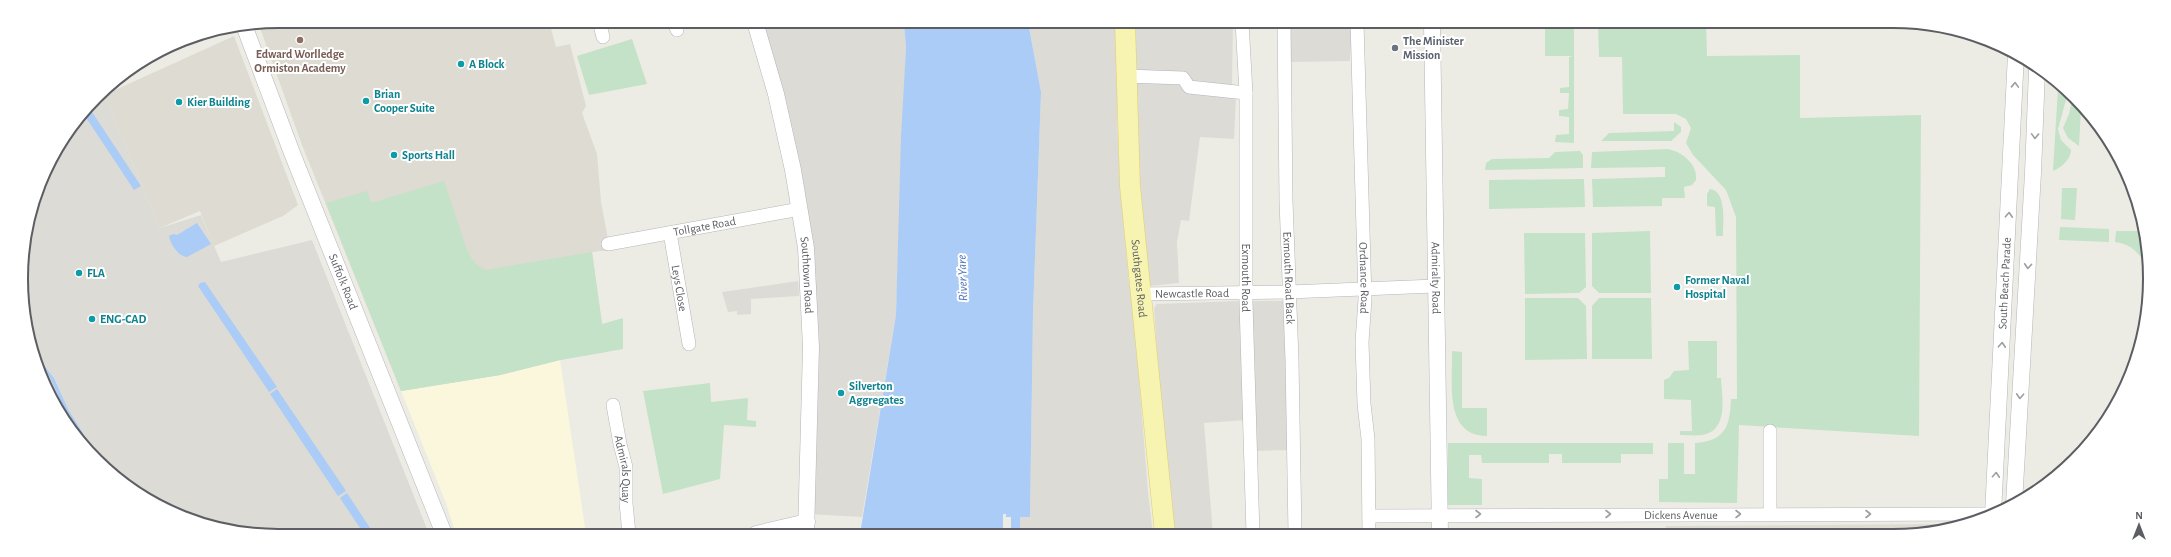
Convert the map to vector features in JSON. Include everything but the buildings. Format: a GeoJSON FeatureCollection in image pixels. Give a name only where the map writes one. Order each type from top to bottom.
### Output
{"type":"FeatureCollection","features":[{"type":"Feature","properties":{"kind":"main road","name":"Southgates Road"},"geometry":{"type":"LineString","coordinates":[[1125,28],[1130,186],[1165,529]]}},
{"type":"Feature","properties":{"kind":"street"},"geometry":{"type":"LineString","coordinates":[[601,28],[603,37]]}},
{"type":"Feature","properties":{"kind":"street","name":"Southtown Road"},"geometry":{"type":"LineString","coordinates":[[757,28],[776,94],[800,209],[809,288],[811,347],[807,528]]}},
{"type":"Feature","properties":{"kind":"street","name":"Exmouth Road"},"geometry":{"type":"LineString","coordinates":[[1242,28],[1246,93],[1246,292],[1253,529]]}},
{"type":"Feature","properties":{"kind":"street","name":"Exmouth Road Back"},"geometry":{"type":"LineString","coordinates":[[1284,28],[1286,201],[1295,529]]}},
{"type":"Feature","properties":{"kind":"street","name":"Ordnance Road"},"geometry":{"type":"LineString","coordinates":[[1357,28],[1364,288],[1362,342],[1364,404],[1368,439],[1369,529]]}},
{"type":"Feature","properties":{"kind":"street","name":"Admiralty Road"},"geometry":{"type":"LineString","coordinates":[[1432,28],[1440,529]]}},
{"type":"Feature","properties":{"kind":"street","name":"Suffolk Road"},"geometry":{"type":"LineString","coordinates":[[247,30],[292,153],[442,529]]}},
{"type":"Feature","properties":{"kind":"street","name":"South Beach Parade"},"geometry":{"type":"LineString","coordinates":[[1992,508],[2016,61]]}},
{"type":"Feature","properties":{"kind":"street","name":"South Beach Parade"},"geometry":{"type":"LineString","coordinates":[[2014,497],[2033,173],[2037,74]]}},
{"type":"Feature","properties":{"kind":"street"},"geometry":{"type":"LineString","coordinates":[[1126,76],[1183,78],[1189,88],[1246,93]]}},
{"type":"Feature","properties":{"kind":"street","name":"Tollgate Road"},"geometry":{"type":"LineString","coordinates":[[608,244],[800,209]]}},
{"type":"Feature","properties":{"kind":"street","name":"Leys Close"},"geometry":{"type":"LineString","coordinates":[[670,233],[689,344]]}},
{"type":"Feature","properties":{"kind":"street","name":"Newcastle Road"},"geometry":{"type":"LineString","coordinates":[[1140,294],[1289,292],[1435,286]]}},
{"type":"Feature","properties":{"kind":"street","name":"Admirals Quay"},"geometry":{"type":"LineString","coordinates":[[614,405],[620,444],[626,467],[626,503],[629,529]]}},
{"type":"Feature","properties":{"kind":"street"},"geometry":{"type":"LineString","coordinates":[[1770,431],[1770,514]]}},
{"type":"Feature","properties":{"kind":"street","name":"Dickens Avenue"},"geometry":{"type":"LineString","coordinates":[[1370,516],[1439,514],[1978,514]]}},
{"type":"Feature","properties":{"kind":"shaded area"},"geometry":{"type":"Polygon","coordinates":[[[551,28],[556,47],[570,44],[586,106],[582,113],[597,154],[601,202],[610,250],[592,252],[606,352],[560,360],[500,375],[401,391],[302,145],[260,29],[551,28]]]}},
{"type":"Feature","properties":{"kind":"shaded area"},"geometry":{"type":"Polygon","coordinates":[[[756,28],[904,28],[906,48],[896,315],[862,517],[807,514],[810,292],[756,28]]]}},
{"type":"Feature","properties":{"kind":"shaded area"},"geometry":{"type":"Polygon","coordinates":[[[1029,28],[1119,28],[1117,119],[1120,185],[1129,283],[1133,302],[1148,492],[1152,529],[1020,529],[1020,517],[1030,517],[1033,313],[1041,92],[1029,28]]]}},
{"type":"Feature","properties":{"kind":"shaded area"},"geometry":{"type":"Polygon","coordinates":[[[1133,28],[1233,28],[1232,87],[1236,96],[1234,139],[1200,137],[1189,221],[1181,220],[1177,242],[1179,283],[1150,286],[1140,207],[1133,28]]]}},
{"type":"Feature","properties":{"kind":"shaded area"},"geometry":{"type":"Polygon","coordinates":[[[1287,28],[1352,28],[1350,61],[1290,62],[1287,28]]]}},
{"type":"Feature","properties":{"kind":"shaded area"},"geometry":{"type":"Polygon","coordinates":[[[234,36],[298,205],[283,216],[214,246],[200,211],[160,228],[105,97],[111,92],[234,36]]]}},
{"type":"Feature","properties":{"kind":"shaded area"},"geometry":{"type":"Polygon","coordinates":[[[105,97],[160,228],[201,215],[221,262],[312,240],[427,529],[278,529],[246,527],[198,516],[183,510],[139,487],[101,456],[89,442],[68,409],[54,378],[41,359],[30,311],[28,278],[30,246],[41,198],[54,168],[70,139],[90,113],[105,97]]]}},
{"type":"Feature","properties":{"kind":"shaded area"},"geometry":{"type":"Polygon","coordinates":[[[798,281],[799,296],[751,299],[751,314],[737,315],[737,311],[728,312],[722,292],[798,281]]]}},
{"type":"Feature","properties":{"kind":"shaded area"},"geometry":{"type":"Polygon","coordinates":[[[1285,301],[1290,450],[1256,451],[1246,420],[1204,423],[1213,529],[1173,529],[1160,395],[1154,308],[1157,304],[1285,301]]]}},
{"type":"Feature","properties":{"kind":"shaded area"},"geometry":{"type":"Polygon","coordinates":[[[560,360],[585,529],[454,529],[446,503],[401,391],[500,375],[560,360]]]}},
{"type":"Feature","properties":{"kind":"shaded area"},"geometry":{"type":"Polygon","coordinates":[[[1941,524],[1925,527],[1892,529],[1666,529],[1666,526],[1941,524]]]}},
{"type":"Feature","properties":{"kind":"green space"},"geometry":{"type":"Polygon","coordinates":[[[1545,28],[1574,28],[1574,143],[1555,142],[1556,135],[1569,134],[1569,117],[1559,116],[1559,110],[1568,109],[1569,93],[1560,93],[1560,88],[1569,87],[1569,57],[1573,56],[1545,56],[1545,28]]]}},
{"type":"Feature","properties":{"kind":"green space"},"geometry":{"type":"Polygon","coordinates":[[[1598,28],[1706,28],[1707,56],[1800,55],[1800,118],[1921,115],[1919,436],[1739,425],[1737,503],[1659,502],[1659,479],[1668,479],[1668,443],[1684,443],[1684,474],[1695,474],[1695,443],[1713,439],[1724,431],[1729,417],[1731,399],[1737,399],[1736,217],[1726,190],[1693,155],[1686,143],[1691,128],[1686,119],[1676,114],[1623,114],[1622,57],[1599,57],[1598,28]]]}},
{"type":"Feature","properties":{"kind":"green space"},"geometry":{"type":"Polygon","coordinates":[[[632,39],[647,84],[589,95],[577,56],[632,39]]]}},
{"type":"Feature","properties":{"kind":"green space"},"geometry":{"type":"Polygon","coordinates":[[[2058,90],[2067,98],[2058,129],[2061,140],[2071,150],[2071,153],[2065,163],[2053,171],[2058,90]]]}},
{"type":"Feature","properties":{"kind":"green space"},"geometry":{"type":"Polygon","coordinates":[[[2071,103],[2081,113],[2079,146],[2068,138],[2063,128],[2069,114],[2071,103]]]}},
{"type":"Feature","properties":{"kind":"green space"},"geometry":{"type":"Polygon","coordinates":[[[1674,122],[1681,127],[1681,132],[1671,141],[1601,141],[1609,133],[1674,131],[1674,122]]]}},
{"type":"Feature","properties":{"kind":"green space"},"geometry":{"type":"Polygon","coordinates":[[[1668,149],[1684,156],[1692,164],[1696,174],[1696,180],[1692,185],[1684,187],[1685,198],[1662,198],[1662,206],[1593,207],[1592,179],[1665,177],[1665,167],[1591,168],[1592,152],[1668,149]]]}},
{"type":"Feature","properties":{"kind":"green space"},"geometry":{"type":"Polygon","coordinates":[[[1580,151],[1583,155],[1583,168],[1485,170],[1486,163],[1492,159],[1549,158],[1555,152],[1580,151]]]}},
{"type":"Feature","properties":{"kind":"green space"},"geometry":{"type":"Polygon","coordinates":[[[1584,179],[1585,207],[1489,209],[1489,180],[1584,179]]]}},
{"type":"Feature","properties":{"kind":"green space"},"geometry":{"type":"Polygon","coordinates":[[[444,181],[467,250],[474,262],[486,270],[592,252],[602,324],[623,318],[623,349],[560,360],[500,375],[401,391],[326,203],[367,191],[371,203],[444,181]]]}},
{"type":"Feature","properties":{"kind":"green space"},"geometry":{"type":"Polygon","coordinates":[[[2062,188],[2077,188],[2075,220],[2061,219],[2062,188]]]}},
{"type":"Feature","properties":{"kind":"green space"},"geometry":{"type":"Polygon","coordinates":[[[1710,189],[1715,191],[1722,202],[1723,236],[1716,236],[1715,207],[1707,206],[1707,194],[1710,189]]]}},
{"type":"Feature","properties":{"kind":"green space"},"geometry":{"type":"Polygon","coordinates":[[[2060,227],[2109,229],[2109,242],[2059,240],[2060,227]]]}},
{"type":"Feature","properties":{"kind":"green space"},"geometry":{"type":"Polygon","coordinates":[[[1650,231],[1651,293],[1599,293],[1592,286],[1592,233],[1650,231]]]}},
{"type":"Feature","properties":{"kind":"green space"},"geometry":{"type":"Polygon","coordinates":[[[2116,231],[2138,231],[2142,259],[2132,248],[2115,242],[2116,231]]]}},
{"type":"Feature","properties":{"kind":"green space"},"geometry":{"type":"Polygon","coordinates":[[[1524,233],[1585,233],[1586,287],[1579,293],[1525,294],[1524,233]]]}},
{"type":"Feature","properties":{"kind":"green space"},"geometry":{"type":"Polygon","coordinates":[[[1525,298],[1578,298],[1586,306],[1587,359],[1525,360],[1525,298]]]}},
{"type":"Feature","properties":{"kind":"green space"},"geometry":{"type":"Polygon","coordinates":[[[1599,298],[1651,298],[1652,359],[1592,359],[1592,306],[1599,298]]]}},
{"type":"Feature","properties":{"kind":"green space"},"geometry":{"type":"Polygon","coordinates":[[[1688,341],[1717,341],[1717,378],[1721,378],[1723,403],[1722,412],[1716,427],[1711,432],[1702,435],[1680,435],[1680,431],[1692,431],[1691,400],[1664,399],[1664,380],[1669,378],[1674,371],[1689,370],[1688,341]]]}},
{"type":"Feature","properties":{"kind":"green space"},"geometry":{"type":"Polygon","coordinates":[[[1452,351],[1462,352],[1462,408],[1487,408],[1487,436],[1473,434],[1463,427],[1457,417],[1453,404],[1452,391],[1452,351]]]}},
{"type":"Feature","properties":{"kind":"green space"},"geometry":{"type":"Polygon","coordinates":[[[710,383],[711,402],[748,398],[747,420],[756,421],[756,427],[724,425],[720,479],[663,494],[643,391],[710,383]]]}},
{"type":"Feature","properties":{"kind":"green space"},"geometry":{"type":"Polygon","coordinates":[[[1448,443],[1653,443],[1653,454],[1621,454],[1621,463],[1562,463],[1562,454],[1549,454],[1549,463],[1482,463],[1481,455],[1469,455],[1469,478],[1482,479],[1482,505],[1448,505],[1448,443]]]}},
{"type":"Feature","properties":{"kind":"water","name":"River Yare"},"geometry":{"type":"Polygon","coordinates":[[[904,28],[1029,28],[1041,92],[1033,313],[1030,517],[1020,517],[1020,529],[1011,529],[1011,517],[1006,517],[1006,514],[1003,514],[1003,529],[861,529],[896,315],[901,137],[906,48],[904,28]]]}},
{"type":"Feature","properties":{"kind":"water"},"geometry":{"type":"Polygon","coordinates":[[[92,111],[141,186],[134,190],[86,118],[92,111]]]}},
{"type":"Feature","properties":{"kind":"water"},"geometry":{"type":"Polygon","coordinates":[[[197,223],[211,244],[187,257],[181,255],[175,250],[169,236],[173,234],[177,235],[197,223]]]}},
{"type":"Feature","properties":{"kind":"water"},"geometry":{"type":"Polygon","coordinates":[[[205,282],[277,387],[269,392],[198,286],[200,283],[205,282]]]}},
{"type":"Feature","properties":{"kind":"water"},"geometry":{"type":"Polygon","coordinates":[[[43,363],[54,378],[68,409],[89,442],[70,418],[43,363]]]}},
{"type":"Feature","properties":{"kind":"water"},"geometry":{"type":"Polygon","coordinates":[[[277,389],[346,491],[338,496],[270,394],[277,389]]]}},
{"type":"Feature","properties":{"kind":"water"},"geometry":{"type":"Polygon","coordinates":[[[347,493],[371,529],[361,529],[340,498],[347,493]]]}},
{"type":"Feature","properties":{"kind":"place","name":"Edward Worlledge Ormiston Academy"},"geometry":{"type":"Point","coordinates":[300,40]}},
{"type":"Feature","properties":{"kind":"place","name":"The Minister Mission"},"geometry":{"type":"Point","coordinates":[1395,48]}},
{"type":"Feature","properties":{"kind":"place","name":"A Block"},"geometry":{"type":"Point","coordinates":[461,64]}},
{"type":"Feature","properties":{"kind":"place","name":"Brian Cooper Suite"},"geometry":{"type":"Point","coordinates":[366,101]}},
{"type":"Feature","properties":{"kind":"place","name":"Kier Building"},"geometry":{"type":"Point","coordinates":[179,102]}},
{"type":"Feature","properties":{"kind":"place","name":"Sports Hall"},"geometry":{"type":"Point","coordinates":[394,155]}},
{"type":"Feature","properties":{"kind":"place","name":"FLA"},"geometry":{"type":"Point","coordinates":[79,273]}},
{"type":"Feature","properties":{"kind":"place","name":"Former Naval Hospital"},"geometry":{"type":"Point","coordinates":[1677,287]}},
{"type":"Feature","properties":{"kind":"place","name":"ENG-CAD"},"geometry":{"type":"Point","coordinates":[92,319]}},
{"type":"Feature","properties":{"kind":"place","name":"Silverton Aggregates"},"geometry":{"type":"Point","coordinates":[841,393]}}]}
